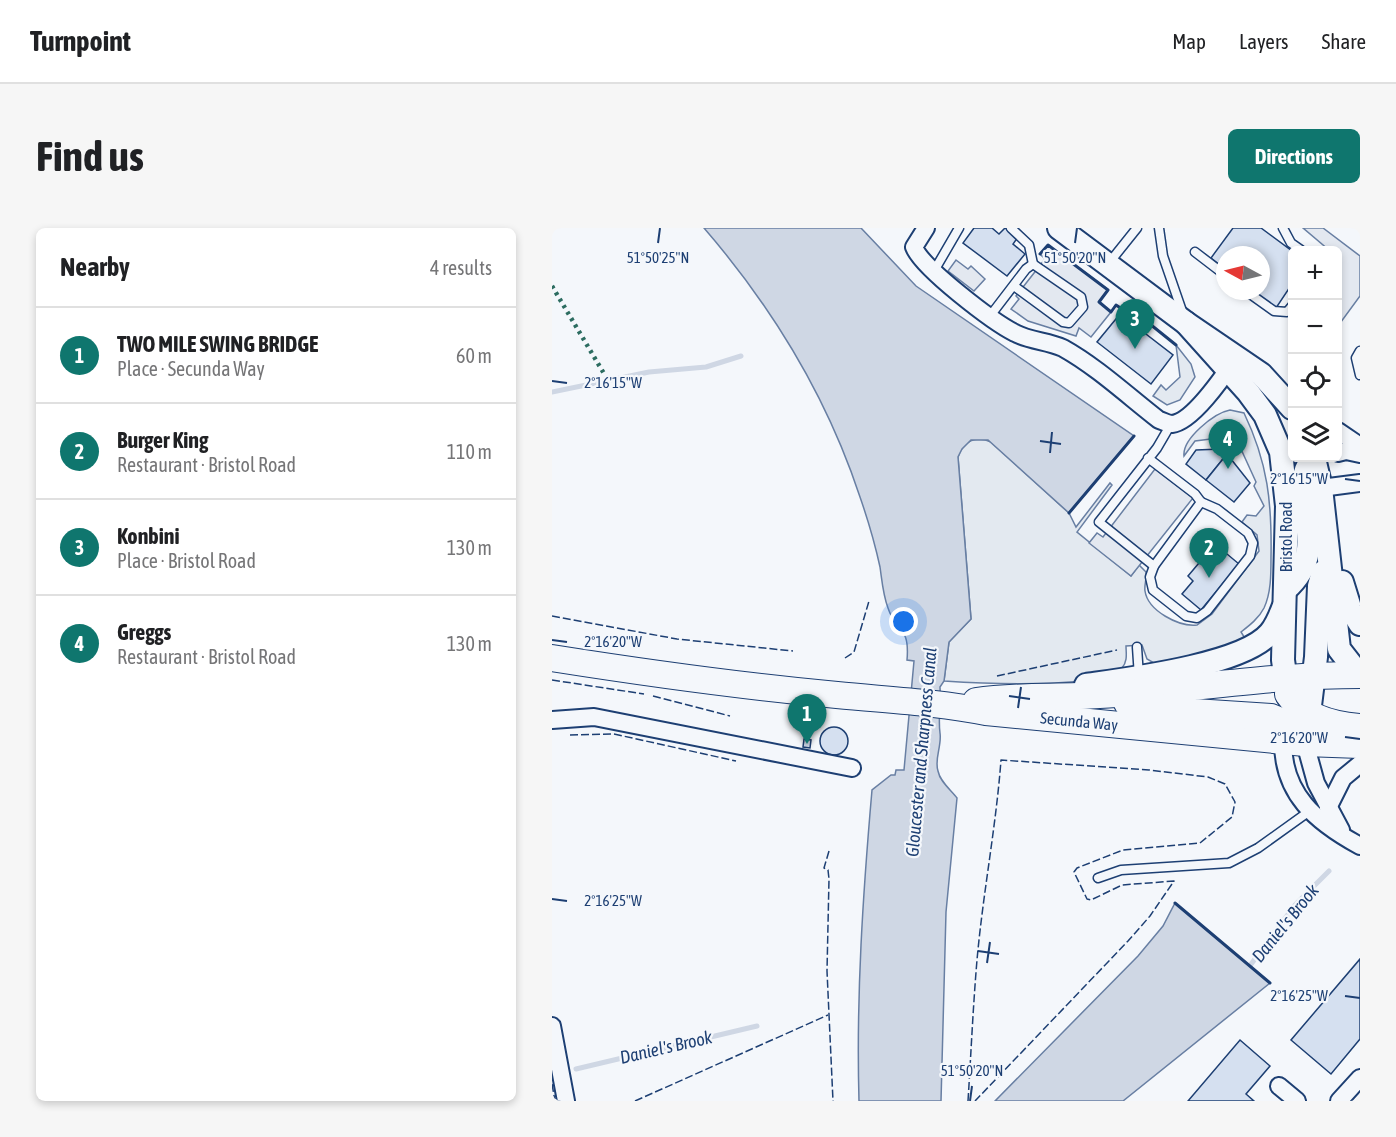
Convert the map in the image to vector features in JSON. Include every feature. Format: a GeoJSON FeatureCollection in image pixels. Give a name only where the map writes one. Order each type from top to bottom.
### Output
{"type":"FeatureCollection","features":[{"type":"Feature","properties":{"kind":"main road"},"geometry":{"type":"LineString","coordinates":[[552,658],[656,675],[949,705]]}},
{"type":"Feature","properties":{"kind":"main road"},"geometry":{"type":"LineString","coordinates":[[1123,703],[1301,690],[1359,680]]}},
{"type":"Feature","properties":{"kind":"main road"},"geometry":{"type":"LineString","coordinates":[[1301,690],[1322,720],[1335,725],[1360,727]]}},
{"type":"Feature","properties":{"kind":"main road","name":"Secunda Way"},"geometry":{"type":"LineString","coordinates":[[949,705],[1010,696],[1049,698],[1301,690]]}},
{"type":"Feature","properties":{"kind":"main road"},"geometry":{"type":"LineString","coordinates":[[1049,698],[1271,717],[1292,736],[1360,745]]}},
{"type":"Feature","properties":{"kind":"main road","name":"Secunda Way"},"geometry":{"type":"LineString","coordinates":[[949,705],[996,713],[1292,736]]}},
{"type":"Feature","properties":{"kind":"street"},"geometry":{"type":"LineString","coordinates":[[926,228],[914,247],[916,254],[934,271],[1016,334],[1061,347],[1159,420],[1171,424],[1181,421],[1202,402],[1233,363]]}},
{"type":"Feature","properties":{"kind":"street","name":"Bristol Road"},"geometry":{"type":"LineString","coordinates":[[1059,228],[1186,323],[1233,363],[1265,415],[1281,452],[1287,506],[1283,660],[1301,690]]}},
{"type":"Feature","properties":{"kind":"street","name":"Bristol Road"},"geometry":{"type":"LineString","coordinates":[[1233,363],[1261,374],[1288,401]]}},
{"type":"Feature","properties":{"kind":"street"},"geometry":{"type":"LineString","coordinates":[[1342,434],[1360,446]]}},
{"type":"Feature","properties":{"kind":"street"},"geometry":{"type":"LineString","coordinates":[[1281,452],[1312,485],[1329,553],[1339,649],[1359,680]]}},
{"type":"Feature","properties":{"kind":"street"},"geometry":{"type":"LineString","coordinates":[[1342,452],[1360,454]]}},
{"type":"Feature","properties":{"kind":"street"},"geometry":{"type":"LineString","coordinates":[[1010,696],[1139,677],[1216,660],[1251,648],[1270,633],[1285,595],[1307,560],[1313,462]]}},
{"type":"Feature","properties":{"kind":"street"},"geometry":{"type":"LineString","coordinates":[[1312,485],[1360,483]]}},
{"type":"Feature","properties":{"kind":"street"},"geometry":{"type":"LineString","coordinates":[[1329,553],[1340,575],[1350,608],[1360,624]]}},
{"type":"Feature","properties":{"kind":"street"},"geometry":{"type":"LineString","coordinates":[[1329,553],[1319,586],[1292,736],[1283,760],[1288,778],[1310,811],[1353,842]]}},
{"type":"Feature","properties":{"kind":"street"},"geometry":{"type":"LineString","coordinates":[[1301,690],[1292,736],[1327,806],[1353,842]]}},
{"type":"Feature","properties":{"kind":"street"},"geometry":{"type":"LineString","coordinates":[[552,720],[594,717],[852,768]]}},
{"type":"Feature","properties":{"kind":"street"},"geometry":{"type":"LineString","coordinates":[[1327,806],[1343,778],[1360,765]]}},
{"type":"Feature","properties":{"kind":"street"},"geometry":{"type":"LineString","coordinates":[[552,1026],[566,1101]]}},
{"type":"Feature","properties":{"kind":"street"},"geometry":{"type":"LineString","coordinates":[[1340,1101],[1360,1078]]}},
{"type":"Feature","properties":{"kind":"street"},"geometry":{"type":"LineString","coordinates":[[1279,1086],[1297,1101]]}},
{"type":"Feature","properties":{"kind":"lane"},"geometry":{"type":"LineString","coordinates":[[934,271],[959,228]]}},
{"type":"Feature","properties":{"kind":"lane"},"geometry":{"type":"LineString","coordinates":[[1011,228],[1029,245],[1033,264],[1081,297],[1083,307],[1074,320],[1069,323],[1063,322],[1014,286]]}},
{"type":"Feature","properties":{"kind":"lane"},"geometry":{"type":"LineString","coordinates":[[1107,266],[1137,228]]}},
{"type":"Feature","properties":{"kind":"lane"},"geometry":{"type":"LineString","coordinates":[[1160,228],[1163,256],[1186,323]]}},
{"type":"Feature","properties":{"kind":"lane"},"geometry":{"type":"LineString","coordinates":[[1282,228],[1296,246]]}},
{"type":"Feature","properties":{"kind":"lane"},"geometry":{"type":"LineString","coordinates":[[1195,252],[1216,268]]}},
{"type":"Feature","properties":{"kind":"lane"},"geometry":{"type":"LineString","coordinates":[[990,316],[1026,269],[1033,264]]}},
{"type":"Feature","properties":{"kind":"lane"},"geometry":{"type":"LineString","coordinates":[[1259,300],[1274,311],[1288,309]]}},
{"type":"Feature","properties":{"kind":"lane"},"geometry":{"type":"LineString","coordinates":[[1360,351],[1356,358],[1360,375]]}},
{"type":"Feature","properties":{"kind":"lane"},"geometry":{"type":"LineString","coordinates":[[1154,566],[1098,522],[1165,436],[1171,424]]}},
{"type":"Feature","properties":{"kind":"lane"},"geometry":{"type":"LineString","coordinates":[[1148,458],[1195,494],[1201,502],[1217,509],[1248,532],[1253,543],[1250,556],[1207,611],[1197,618],[1186,616],[1153,590],[1150,577],[1154,566],[1201,502]]}},
{"type":"Feature","properties":{"kind":"lane"},"geometry":{"type":"LineString","coordinates":[[1137,647],[1139,677]]}},
{"type":"Feature","properties":{"kind":"lane"},"geometry":{"type":"LineString","coordinates":[[1098,878],[1121,870],[1229,863],[1258,848],[1310,811],[1327,806]]}},
{"type":"Feature","properties":{"kind":"shaded area"},"geometry":{"type":"Polygon","coordinates":[[[1303,228],[1323,228],[1360,256],[1360,296],[1342,321],[1342,246],[1324,246],[1303,228]]]}},
{"type":"Feature","properties":{"kind":"shaded area"},"geometry":{"type":"Polygon","coordinates":[[[1048,245],[1108,290],[1099,302],[1111,312],[1091,337],[1079,328],[1076,336],[1028,321],[1011,309],[1019,299],[1016,296],[1045,259],[1040,254],[1048,245]]]}},
{"type":"Feature","properties":{"kind":"shaded area"},"geometry":{"type":"Polygon","coordinates":[[[956,260],[968,269],[971,266],[985,279],[974,291],[948,271],[956,260]]]}},
{"type":"Feature","properties":{"kind":"shaded area"},"geometry":{"type":"Polygon","coordinates":[[[1176,345],[1191,364],[1195,377],[1180,400],[1167,405],[1153,396],[1161,385],[1166,390],[1180,377],[1176,345]]]}},
{"type":"Feature","properties":{"kind":"shaded area"},"geometry":{"type":"Polygon","coordinates":[[[1230,410],[1244,413],[1252,431],[1267,484],[1271,519],[1271,571],[1268,596],[1260,615],[1241,632],[1246,640],[1236,645],[1159,666],[1147,659],[1142,645],[1126,646],[1126,660],[1122,668],[1110,675],[1091,680],[1038,683],[944,681],[949,642],[971,619],[958,457],[967,443],[975,439],[991,442],[1069,513],[1076,527],[1110,483],[1112,485],[1077,532],[1131,576],[1139,565],[1146,572],[1147,598],[1158,611],[1173,620],[1197,625],[1212,614],[1259,551],[1257,535],[1242,522],[1247,515],[1256,516],[1264,506],[1240,447],[1227,437],[1195,441],[1184,456],[1188,442],[1200,428],[1216,416],[1230,410]]]}},
{"type":"Feature","properties":{"kind":"shaded area"},"geometry":{"type":"Polygon","coordinates":[[[1155,469],[1193,498],[1131,576],[1089,543],[1097,533],[1103,537],[1155,469]]]}},
{"type":"Feature","properties":{"kind":"water","name":"Gloucester and Sharpness Canal"},"geometry":{"type":"Polygon","coordinates":[[[704,228],[861,228],[916,286],[1134,436],[1069,513],[988,440],[971,440],[958,457],[971,619],[949,642],[944,681],[940,687],[940,738],[937,766],[941,779],[957,798],[946,912],[941,1101],[859,1101],[858,1023],[861,945],[872,790],[891,775],[895,775],[896,770],[904,770],[914,661],[907,660],[904,635],[888,608],[869,523],[847,460],[831,424],[796,355],[775,322],[729,258],[704,228]]]}},
{"type":"Feature","properties":{"kind":"water"},"geometry":{"type":"Polygon","coordinates":[[[1175,903],[1270,983],[1123,1101],[995,1101],[1138,956],[1163,926],[1175,903]]]}},
{"type":"Feature","properties":{"kind":"building"},"geometry":{"type":"Polygon","coordinates":[[[974,228],[992,228],[999,234],[1005,228],[1018,237],[1013,244],[1025,254],[1007,276],[963,243],[974,228]]]}},
{"type":"Feature","properties":{"kind":"building"},"geometry":{"type":"Polygon","coordinates":[[[1233,228],[1261,228],[1288,248],[1288,290],[1274,311],[1259,300],[1270,300],[1270,246],[1220,246],[1233,228]]]}},
{"type":"Feature","properties":{"kind":"building"},"geometry":{"type":"Polygon","coordinates":[[[1216,251],[1216,262],[1211,258],[1216,251]]]}},
{"type":"Feature","properties":{"kind":"building"},"geometry":{"type":"Polygon","coordinates":[[[1120,314],[1173,355],[1151,384],[1097,342],[1120,314]]]}},
{"type":"Feature","properties":{"kind":"building"},"geometry":{"type":"Polygon","coordinates":[[[1221,449],[1227,454],[1206,480],[1186,464],[1196,450],[1221,449]]]}},
{"type":"Feature","properties":{"kind":"building"},"geometry":{"type":"Polygon","coordinates":[[[1227,454],[1250,483],[1234,502],[1206,480],[1227,454]]]}},
{"type":"Feature","properties":{"kind":"building"},"geometry":{"type":"Polygon","coordinates":[[[1215,544],[1239,564],[1201,610],[1182,594],[1193,581],[1188,576],[1215,544]]]}},
{"type":"Feature","properties":{"kind":"building"},"geometry":{"type":"Polygon","coordinates":[[[834,727],[844,731],[848,741],[844,751],[834,755],[824,751],[820,741],[824,731],[834,727]]]}},
{"type":"Feature","properties":{"kind":"building"},"geometry":{"type":"Polygon","coordinates":[[[804,739],[811,740],[810,748],[803,747],[804,739]]]}},
{"type":"Feature","properties":{"kind":"building"},"geometry":{"type":"Polygon","coordinates":[[[1360,959],[1360,1039],[1331,1074],[1291,1040],[1360,959]]]}},
{"type":"Feature","properties":{"kind":"building"},"geometry":{"type":"Polygon","coordinates":[[[1240,1040],[1270,1066],[1246,1094],[1254,1101],[1188,1101],[1240,1040]]]}},
{"type":"Feature","properties":{"kind":"waterway"},"geometry":{"type":"LineString","coordinates":[[552,392],[649,372],[706,367],[741,356]]}},
{"type":"Feature","properties":{"kind":"waterway","name":"Daniel's Brook"},"geometry":{"type":"LineString","coordinates":[[1246,971],[1295,905],[1329,871]]}},
{"type":"Feature","properties":{"kind":"waterway","name":"Daniel's Brook"},"geometry":{"type":"LineString","coordinates":[[576,1069],[757,1026]]}},
{"type":"Feature","properties":{"kind":"hedge"},"geometry":{"type":"LineString","coordinates":[[552,286],[606,377]]}},
{"type":"Feature","properties":{"kind":"fence"},"geometry":{"type":"LineString","coordinates":[[1048,245],[1108,290],[1099,302],[1111,312],[1116,305],[1122,309],[1125,304],[1176,345]]}},
{"type":"Feature","properties":{"kind":"fence"},"geometry":{"type":"LineString","coordinates":[[845,658],[854,652],[869,601]]}},
{"type":"Feature","properties":{"kind":"fence"},"geometry":{"type":"LineString","coordinates":[[552,616],[677,639],[793,651]]}},
{"type":"Feature","properties":{"kind":"fence"},"geometry":{"type":"LineString","coordinates":[[997,676],[1117,650]]}},
{"type":"Feature","properties":{"kind":"fence"},"geometry":{"type":"LineString","coordinates":[[552,680],[644,694]]}},
{"type":"Feature","properties":{"kind":"fence"},"geometry":{"type":"LineString","coordinates":[[653,696],[730,716]]}},
{"type":"Feature","properties":{"kind":"fence"},"geometry":{"type":"LineString","coordinates":[[570,735],[614,734],[736,761]]}},
{"type":"Feature","properties":{"kind":"fence"},"geometry":{"type":"LineString","coordinates":[[968,1101],[977,960],[1001,760],[1149,770],[1208,777],[1225,784],[1235,802],[1232,817],[1200,843],[1123,850],[1077,868],[1074,872],[1087,899],[1091,900],[1122,885],[1174,881],[1150,916],[1128,941],[975,1101]]}},
{"type":"Feature","properties":{"kind":"fence"},"geometry":{"type":"LineString","coordinates":[[829,851],[824,868],[828,870],[829,879],[827,971],[833,1101]]}},
{"type":"Feature","properties":{"kind":"fence"},"geometry":{"type":"LineString","coordinates":[[635,1101],[828,1015]]}},
{"type":"Feature","properties":{"kind":"fence"},"geometry":{"type":"LineString","coordinates":[[552,1084],[555,1101]]}},
{"type":"Feature","properties":{"kind":"wall"},"geometry":{"type":"LineString","coordinates":[[1040,254],[1048,245],[1108,290],[1099,302],[1111,312],[1116,305],[1122,309],[1125,304],[1176,345]]}},
{"type":"Feature","properties":{"kind":"wall"},"geometry":{"type":"LineString","coordinates":[[1069,513],[1134,436]]}},
{"type":"Feature","properties":{"kind":"wall"},"geometry":{"type":"LineString","coordinates":[[1175,903],[1270,983]]}},
{"type":"Feature","properties":{"kind":"place","name":"Konbini"},"geometry":{"type":"Point","coordinates":[1135,349]}},
{"type":"Feature","properties":{"kind":"place","name":"Greggs"},"geometry":{"type":"Point","coordinates":[1228,469]}},
{"type":"Feature","properties":{"kind":"place","name":"Burger King"},"geometry":{"type":"Point","coordinates":[1209,578]}},
{"type":"Feature","properties":{"kind":"place","name":"TWO MILE SWING BRIDGE"},"geometry":{"type":"Point","coordinates":[807,744]}}]}
